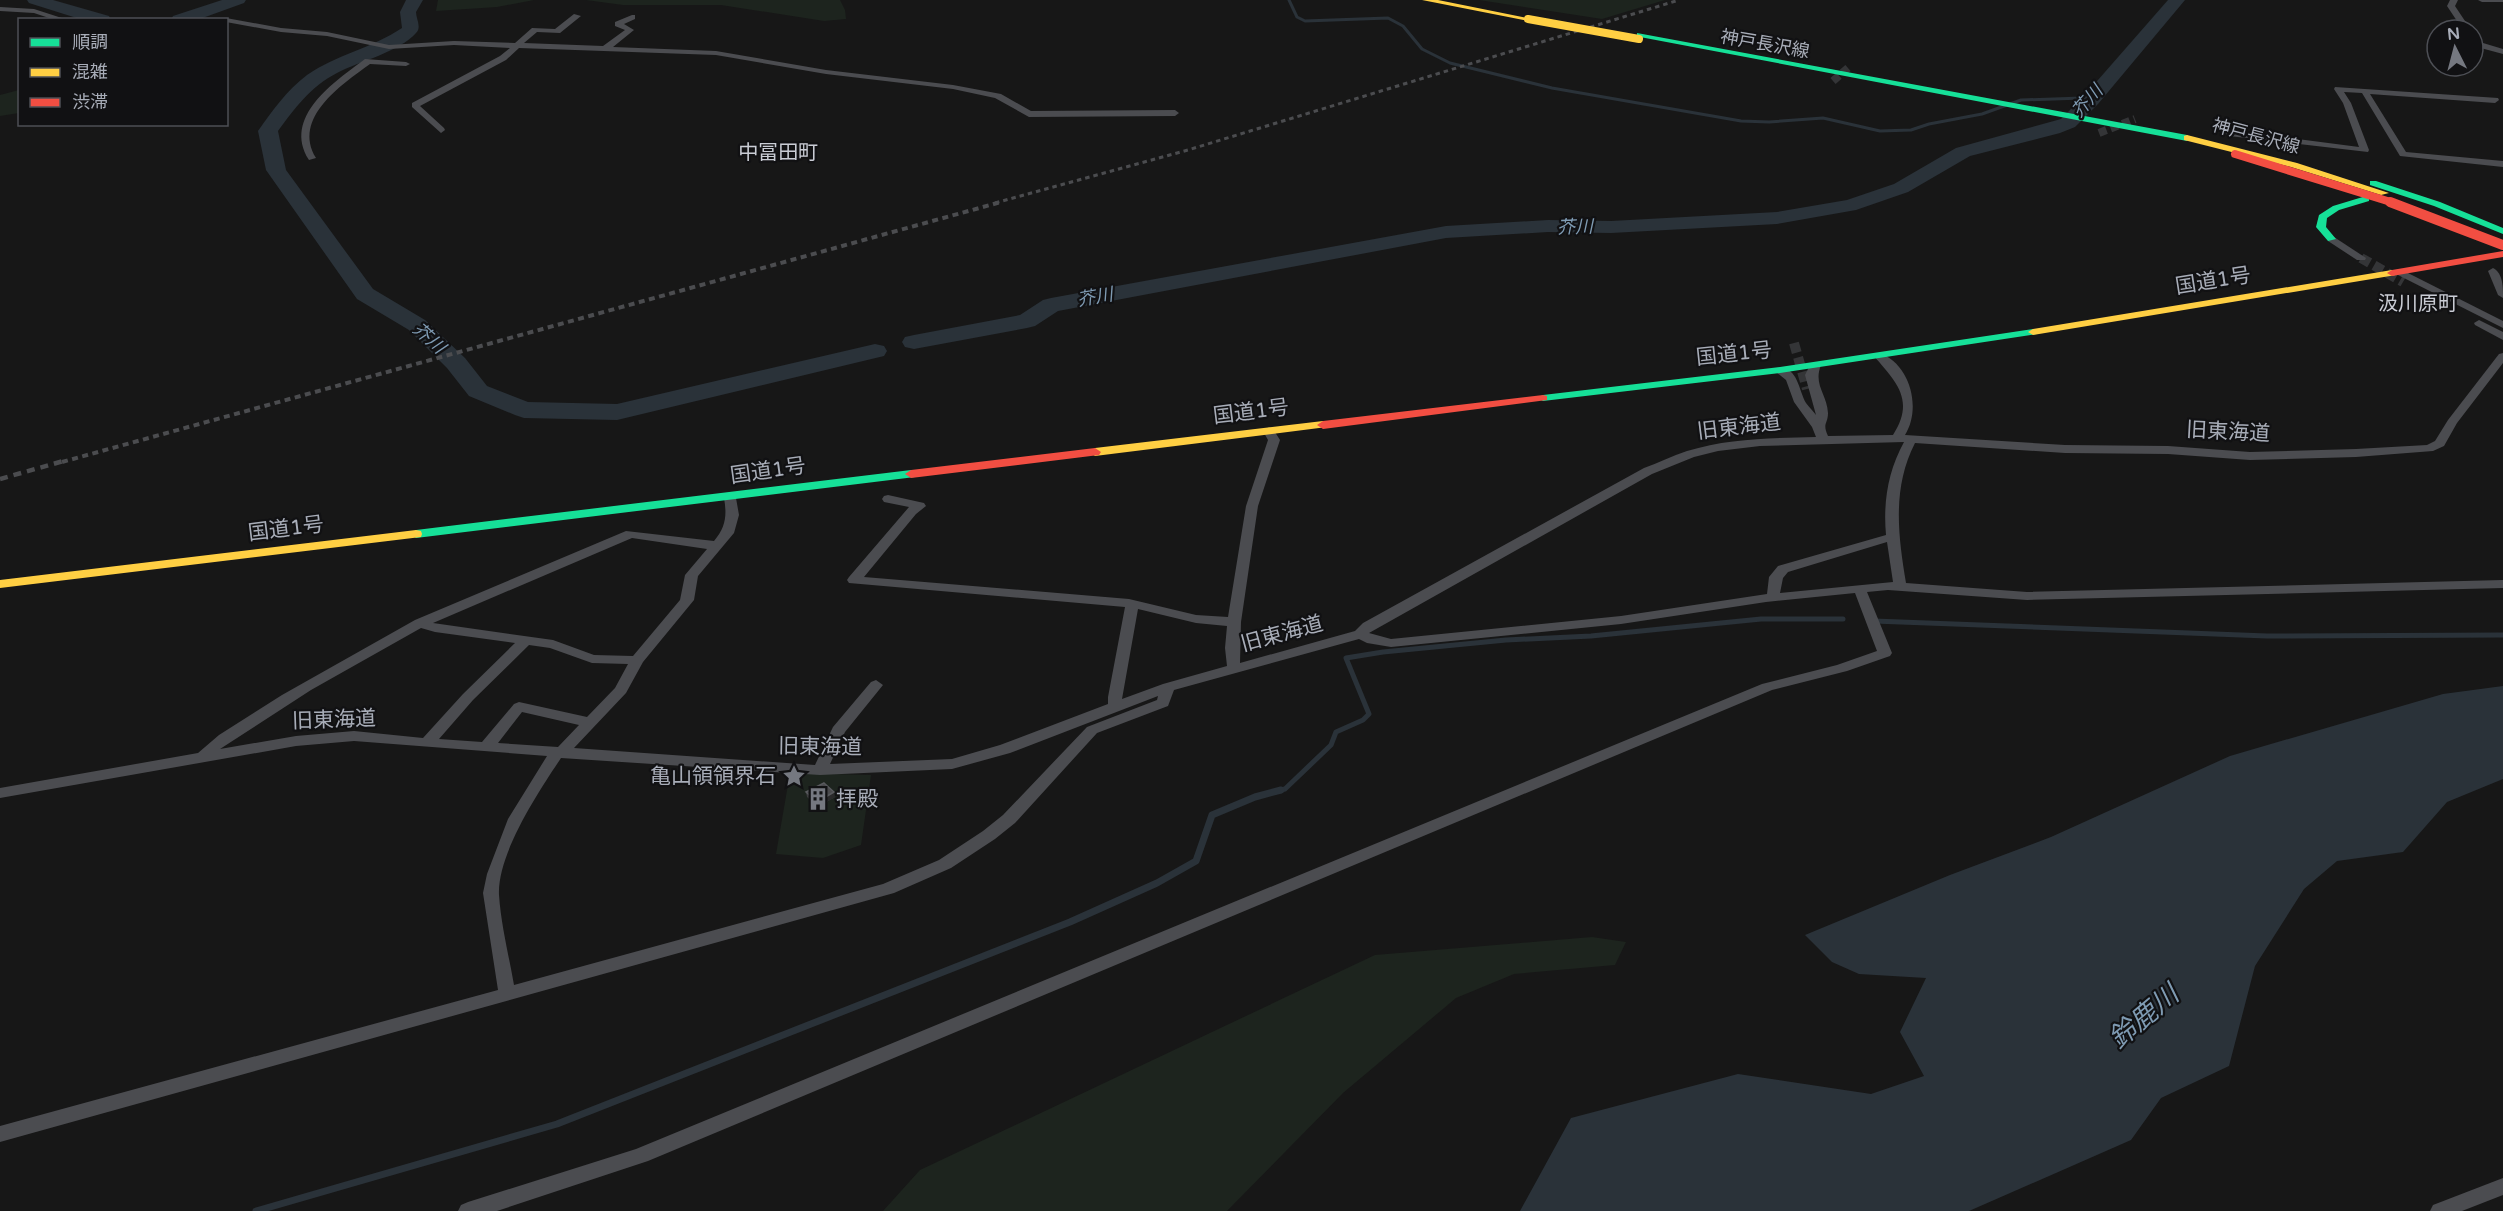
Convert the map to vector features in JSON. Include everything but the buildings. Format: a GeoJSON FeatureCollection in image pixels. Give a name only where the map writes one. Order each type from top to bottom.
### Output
{"type":"FeatureCollection","features":[{"type":"Feature","properties":{"kind":"main road","name":"神戸長沢線"},"geometry":{"type":"LineString","coordinates":[[1426,0],[1531,17],[2105,122]]}},
{"type":"Feature","properties":{"kind":"main road","name":"神戸長沢線"},"geometry":{"type":"LineString","coordinates":[[1452,0],[1531,17]]}},
{"type":"Feature","properties":{"kind":"main road","name":"神戸長沢線"},"geometry":{"type":"LineString","coordinates":[[1970,99],[1990,100],[2105,122],[2351,176],[2437,204],[2503,231]]}},
{"type":"Feature","properties":{"kind":"main road","name":"神戸長沢線"},"geometry":{"type":"LineString","coordinates":[[2238,152],[2503,253]]}},
{"type":"Feature","properties":{"kind":"main road","name":"神戸長沢線"},"geometry":{"type":"LineString","coordinates":[[2238,152],[2374,196],[2503,242]]}},
{"type":"Feature","properties":{"kind":"main road"},"geometry":{"type":"LineString","coordinates":[[2331,238],[2321,227],[2322,217],[2336,208],[2366,199]]}},
{"type":"Feature","properties":{"kind":"main road","name":"国道1号"},"geometry":{"type":"LineString","coordinates":[[0,572],[1748,363],[2010,327],[2503,242]]}},
{"type":"Feature","properties":{"kind":"main road","name":"国道1号"},"geometry":{"type":"LineString","coordinates":[[0,584],[1780,370],[2402,277],[2503,253]]}},
{"type":"Feature","properties":{"kind":"street"},"geometry":{"type":"LineString","coordinates":[[2454,0],[2451,6],[2459,18]]}},
{"type":"Feature","properties":{"kind":"street"},"geometry":{"type":"LineString","coordinates":[[2482,0],[2503,0]]}},
{"type":"Feature","properties":{"kind":"street"},"geometry":{"type":"LineString","coordinates":[[0,9],[34,11],[58,18]]}},
{"type":"Feature","properties":{"kind":"street"},"geometry":{"type":"LineString","coordinates":[[535,30],[557,31],[577,16]]}},
{"type":"Feature","properties":{"kind":"street"},"geometry":{"type":"LineString","coordinates":[[603,50],[630,30],[618,24],[632,17]]}},
{"type":"Feature","properties":{"kind":"street"},"geometry":{"type":"LineString","coordinates":[[441,130],[415,105],[503,58],[546,18]]}},
{"type":"Feature","properties":{"kind":"street"},"geometry":{"type":"LineString","coordinates":[[228,20],[281,30],[327,34],[384,46],[454,43],[716,53],[826,72],[930,83],[998,96],[1029,114],[1175,113]]}},
{"type":"Feature","properties":{"kind":"street"},"geometry":{"type":"LineString","coordinates":[[312,158],[304,145],[309,120],[329,91],[384,46]]}},
{"type":"Feature","properties":{"kind":"street"},"geometry":{"type":"LineString","coordinates":[[2485,47],[2503,52]]}},
{"type":"Feature","properties":{"kind":"street"},"geometry":{"type":"LineString","coordinates":[[368,61],[406,64]]}},
{"type":"Feature","properties":{"kind":"street"},"geometry":{"type":"LineString","coordinates":[[2229,133],[2365,150],[2347,103],[2338,89],[2495,100]]}},
{"type":"Feature","properties":{"kind":"street"},"geometry":{"type":"LineString","coordinates":[[2364,90],[2403,154],[2503,164]]}},
{"type":"Feature","properties":{"kind":"street"},"geometry":{"type":"LineString","coordinates":[[2331,238],[2345,250],[2361,258]]}},
{"type":"Feature","properties":{"kind":"street"},"geometry":{"type":"LineString","coordinates":[[2493,271],[2503,295]]}},
{"type":"Feature","properties":{"kind":"street"},"geometry":{"type":"LineString","coordinates":[[2402,277],[2503,325]]}},
{"type":"Feature","properties":{"kind":"street"},"geometry":{"type":"LineString","coordinates":[[2402,277],[2503,337]]}},
{"type":"Feature","properties":{"kind":"street"},"geometry":{"type":"LineString","coordinates":[[1879,356],[1890,364],[1898,375],[1909,407],[1906,426],[1897,438]]}},
{"type":"Feature","properties":{"kind":"street","name":"旧東海道"},"geometry":{"type":"LineString","coordinates":[[0,793],[297,741],[354,736],[559,753],[820,770],[904,768],[952,764],[1005,749],[1168,687],[1360,634],[1383,618],[1571,512],[1663,464],[1690,454],[1739,444],[1897,438],[2065,449],[2168,450],[2250,456],[2429,448],[2440,443],[2452,422],[2503,356]]}},
{"type":"Feature","properties":{"kind":"street"},"geometry":{"type":"LineString","coordinates":[[1815,365],[1811,375],[1822,413],[1818,427]]}},
{"type":"Feature","properties":{"kind":"street"},"geometry":{"type":"LineString","coordinates":[[1780,370],[1788,374],[1792,380],[1800,402],[1818,427]]}},
{"type":"Feature","properties":{"kind":"street"},"geometry":{"type":"LineString","coordinates":[[1806,389],[1824,441]]}},
{"type":"Feature","properties":{"kind":"street"},"geometry":{"type":"LineString","coordinates":[[1234,670],[1234,622],[1251,506],[1274,441],[1269,431]]}},
{"type":"Feature","properties":{"kind":"street"},"geometry":{"type":"LineString","coordinates":[[1900,587],[1892,537],[1892,485],[1911,439]]}},
{"type":"Feature","properties":{"kind":"street"},"geometry":{"type":"LineString","coordinates":[[507,995],[491,893],[493,880],[513,824],[525,801],[559,753],[621,690],[637,660],[687,600],[692,575],[728,532],[733,515],[730,498]]}},
{"type":"Feature","properties":{"kind":"street"},"geometry":{"type":"LineString","coordinates":[[888,499],[920,506],[912,511],[854,580],[1132,604],[1196,619],[1234,622]]}},
{"type":"Feature","properties":{"kind":"street"},"geometry":{"type":"LineString","coordinates":[[202,758],[229,735],[314,682],[420,623],[631,534],[700,545],[718,545]]}},
{"type":"Feature","properties":{"kind":"street"},"geometry":{"type":"LineString","coordinates":[[1773,598],[1776,577],[1783,568],[1892,537]]}},
{"type":"Feature","properties":{"kind":"street"},"geometry":{"type":"LineString","coordinates":[[1360,634],[1372,640],[1391,643],[1621,620],[1773,598],[1900,587],[2028,596],[2503,584]]}},
{"type":"Feature","properties":{"kind":"street"},"geometry":{"type":"LineString","coordinates":[[468,1211],[641,1155],[1767,687],[1842,668],[1885,653],[1860,590]]}},
{"type":"Feature","properties":{"kind":"street"},"geometry":{"type":"LineString","coordinates":[[1116,707],[1115,698],[1132,604]]}},
{"type":"Feature","properties":{"kind":"street"},"geometry":{"type":"LineString","coordinates":[[420,623],[435,628],[553,644],[592,658],[637,660]]}},
{"type":"Feature","properties":{"kind":"street"},"geometry":{"type":"LineString","coordinates":[[428,743],[468,697],[526,640]]}},
{"type":"Feature","properties":{"kind":"street"},"geometry":{"type":"LineString","coordinates":[[820,770],[838,730],[876,685]]}},
{"type":"Feature","properties":{"kind":"street"},"geometry":{"type":"LineString","coordinates":[[0,1134],[888,889],[925,874],[967,850],[1009,819],[1092,730],[1163,703],[1168,687]]}},
{"type":"Feature","properties":{"kind":"street"},"geometry":{"type":"LineString","coordinates":[[486,747],[519,707],[591,723]]}},
{"type":"Feature","properties":{"kind":"street"},"geometry":{"type":"LineString","coordinates":[[2440,1211],[2503,1186]]}},
{"type":"Feature","properties":{"kind":"shaded area"},"geometry":{"type":"Polygon","coordinates":[[[438,0],[534,0],[497,7],[436,11],[438,0]]]}},
{"type":"Feature","properties":{"kind":"shaded area"},"geometry":{"type":"Polygon","coordinates":[[[586,0],[840,0],[846,19],[824,21],[721,5],[623,5],[586,0]]]}},
{"type":"Feature","properties":{"kind":"shaded area"},"geometry":{"type":"Polygon","coordinates":[[[1479,0],[1665,0],[1602,19],[1479,0]]]}},
{"type":"Feature","properties":{"kind":"shaded area"},"geometry":{"type":"Polygon","coordinates":[[[18,90],[18,113],[0,116],[0,95],[18,90]]]}},
{"type":"Feature","properties":{"kind":"shaded area"},"geometry":{"type":"Polygon","coordinates":[[[790,773],[871,775],[861,845],[823,858],[776,854],[790,773]]]}},
{"type":"Feature","properties":{"kind":"shaded area"},"geometry":{"type":"Polygon","coordinates":[[[1592,937],[1626,942],[1615,965],[1514,974],[1456,998],[1343,1093],[1227,1211],[883,1211],[920,1170],[1375,955],[1592,937]]]}},
{"type":"Feature","properties":{"kind":"water","name":"鈴鹿川"},"geometry":{"type":"Polygon","coordinates":[[[2503,686],[2503,779],[2447,802],[2403,852],[2337,861],[2304,889],[2255,966],[2229,1066],[2161,1098],[2131,1140],[1969,1211],[1520,1211],[1571,1118],[1738,1074],[1871,1094],[1924,1076],[1900,1032],[1926,978],[1859,974],[1832,962],[1805,935],[1950,875],[2051,837],[2230,756],[2443,694],[2503,686]]]}},
{"type":"Feature","properties":{"kind":"waterway","name":"芥川"},"geometry":{"type":"LineString","coordinates":[[35,0],[96,18]]}},
{"type":"Feature","properties":{"kind":"waterway","name":"芥川"},"geometry":{"type":"LineString","coordinates":[[185,18],[238,0]]}},
{"type":"Feature","properties":{"kind":"waterway","name":"芥川"},"geometry":{"type":"LineString","coordinates":[[415,0],[408,12],[410,30],[385,46],[328,70],[315,78],[298,92],[268,131],[276,170],[365,294],[417,325],[456,363],[478,391],[524,410],[617,412],[875,351]]}},
{"type":"Feature","properties":{"kind":"waterway"},"geometry":{"type":"LineString","coordinates":[[1289,0],[1297,17],[1305,21],[1388,18],[1403,26],[1422,49],[1450,63],[1552,88],[1741,121],[1769,122],[1823,118],[1880,131],[1911,130],[1929,124],[1982,114],[2021,100],[2082,98],[2091,100]]}},
{"type":"Feature","properties":{"kind":"waterway","name":"芥川"},"geometry":{"type":"LineString","coordinates":[[914,342],[1027,321],[1051,305],[1446,232],[1548,226],[1611,227],[1777,218],[1849,206],[1901,188],[1963,152],[2068,123],[2091,100],[2177,0]]}},
{"type":"Feature","properties":{"kind":"waterway"},"geometry":{"type":"LineString","coordinates":[[1276,791],[1285,789],[1331,745],[1336,732],[1363,720],[1369,714],[1346,658],[1383,652],[1506,640],[1591,636],[1761,619],[1843,619]]}},
{"type":"Feature","properties":{"kind":"waterway"},"geometry":{"type":"LineString","coordinates":[[1874,621],[2267,636],[2503,635]]}},
{"type":"Feature","properties":{"kind":"waterway"},"geometry":{"type":"LineString","coordinates":[[256,1211],[557,1124],[1070,922],[1157,883],[1196,861],[1212,815],[1255,797],[1281,790]]}},
{"type":"Feature","properties":{"kind":"tunnel"},"geometry":{"type":"LineString","coordinates":[[1833,81],[1848,68]]}},
{"type":"Feature","properties":{"kind":"tunnel"},"geometry":{"type":"LineString","coordinates":[[2099,133],[2135,119]]}},
{"type":"Feature","properties":{"kind":"tunnel"},"geometry":{"type":"LineString","coordinates":[[2361,258],[2403,282]]}},
{"type":"Feature","properties":{"kind":"tunnel"},"geometry":{"type":"LineString","coordinates":[[1794,343],[1807,389]]}},
{"type":"Feature","properties":{"kind":"railway"},"geometry":{"type":"LineString","coordinates":[[995,203],[1188,150],[1679,0]]}},
{"type":"Feature","properties":{"kind":"railway"},"geometry":{"type":"LineString","coordinates":[[62,462],[1001,202]]}},
{"type":"Feature","properties":{"kind":"railway"},"geometry":{"type":"LineString","coordinates":[[0,479],[67,460]]}},
{"type":"Feature","properties":{"kind":"traffic: fast"},"geometry":{"type":"LineString","coordinates":[[1640,35],[2187,138]]}},
{"type":"Feature","properties":{"kind":"traffic: fast"},"geometry":{"type":"LineString","coordinates":[[2373,183],[2437,204],[2503,231]]}},
{"type":"Feature","properties":{"kind":"traffic: fast"},"geometry":{"type":"LineString","coordinates":[[2331,239],[2321,227],[2322,217],[2336,208],[2366,199]]}},
{"type":"Feature","properties":{"kind":"traffic: fast"},"geometry":{"type":"LineString","coordinates":[[1543,398],[1780,370],[2033,332]]}},
{"type":"Feature","properties":{"kind":"traffic: fast"},"geometry":{"type":"LineString","coordinates":[[416,534],[911,474]]}},
{"type":"Feature","properties":{"kind":"traffic: slow"},"geometry":{"type":"LineString","coordinates":[[1426,0],[1528,19]]}},
{"type":"Feature","properties":{"kind":"traffic: slow"},"geometry":{"type":"LineString","coordinates":[[1528,19],[1639,39]]}},
{"type":"Feature","properties":{"kind":"traffic: slow"},"geometry":{"type":"LineString","coordinates":[[2187,138],[2294,165],[2384,193]]}},
{"type":"Feature","properties":{"kind":"traffic: slow"},"geometry":{"type":"LineString","coordinates":[[2033,332],[2392,273]]}},
{"type":"Feature","properties":{"kind":"traffic: slow"},"geometry":{"type":"LineString","coordinates":[[1095,452],[1323,425]]}},
{"type":"Feature","properties":{"kind":"traffic: slow"},"geometry":{"type":"LineString","coordinates":[[0,584],[416,534]]}},
{"type":"Feature","properties":{"kind":"traffic: jam"},"geometry":{"type":"LineString","coordinates":[[2235,154],[2374,196],[2503,245]]}},
{"type":"Feature","properties":{"kind":"traffic: jam"},"geometry":{"type":"LineString","coordinates":[[2392,273],[2503,254]]}},
{"type":"Feature","properties":{"kind":"traffic: jam"},"geometry":{"type":"LineString","coordinates":[[1323,425],[1543,398]]}},
{"type":"Feature","properties":{"kind":"traffic: jam"},"geometry":{"type":"LineString","coordinates":[[911,474],[1095,452]]}},
{"type":"Feature","properties":{"kind":"place","name":"亀山領領界石"},"geometry":{"type":"Point","coordinates":[794,776]}},
{"type":"Feature","properties":{"kind":"place","name":"拝殿"},"geometry":{"type":"Point","coordinates":[818,799]}},
{"type":"Feature","properties":{"kind":"district","name":"中冨田町"},"geometry":{"type":"Point","coordinates":[778,153]}},
{"type":"Feature","properties":{"kind":"district","name":"汲川原町"},"geometry":{"type":"Point","coordinates":[2418,304]}}]}
